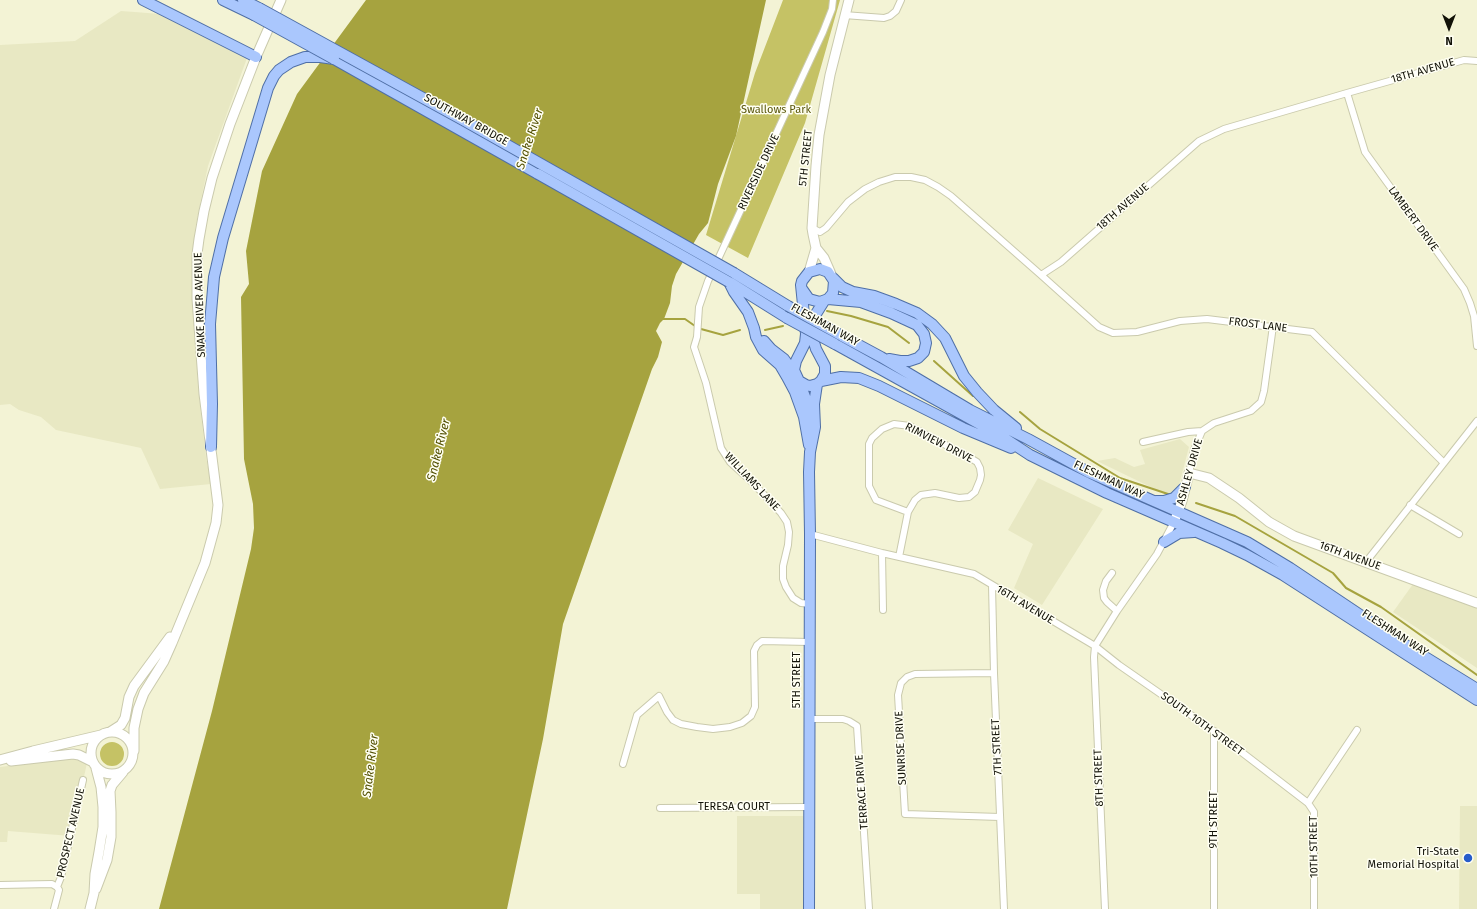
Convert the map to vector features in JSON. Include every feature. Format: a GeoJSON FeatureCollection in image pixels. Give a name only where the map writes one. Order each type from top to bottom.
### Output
{"type":"FeatureCollection","features":[{"type":"Feature","properties":{"kind":"main road"},"geometry":{"type":"LineString","coordinates":[[143,0],[256,57]]}},
{"type":"Feature","properties":{"kind":"main road"},"geometry":{"type":"LineString","coordinates":[[223,0],[257,11]]}},
{"type":"Feature","properties":{"kind":"main road"},"geometry":{"type":"LineString","coordinates":[[243,0],[257,11]]}},
{"type":"Feature","properties":{"kind":"main road"},"geometry":{"type":"LineString","coordinates":[[248,0],[257,11]]}},
{"type":"Feature","properties":{"kind":"main road","name":"SNAKE RIVER AVENUE"},"geometry":{"type":"LineString","coordinates":[[134,751],[134,728],[138,708],[144,693],[164,660],[172,643],[205,563],[216,523],[218,505],[204,394],[197,299],[198,239],[204,210],[219,156],[230,124],[256,57],[281,0]]}},
{"type":"Feature","properties":{"kind":"main road","name":"5TH STREET"},"geometry":{"type":"LineString","coordinates":[[832,276],[824,258],[816,248],[812,228],[819,136],[830,75],[849,0]]}},
{"type":"Feature","properties":{"kind":"main road","name":"SOUTHWAY BRIDGE"},"geometry":{"type":"LineString","coordinates":[[257,11],[334,59],[731,277]]}},
{"type":"Feature","properties":{"kind":"main road","name":"SOUTHWAY BRIDGE"},"geometry":{"type":"LineString","coordinates":[[257,11],[463,120],[731,277]]}},
{"type":"Feature","properties":{"kind":"main road"},"geometry":{"type":"LineString","coordinates":[[211,447],[212,404],[210,324],[214,277],[223,238],[268,88],[274,76],[285,66],[305,57],[334,59]]}},
{"type":"Feature","properties":{"kind":"main road","name":"5TH STREET"},"geometry":{"type":"LineString","coordinates":[[809,272],[816,248]]}},
{"type":"Feature","properties":{"kind":"main road"},"geometry":{"type":"LineString","coordinates":[[1028,439],[994,410],[977,392],[964,376],[945,338],[932,324],[917,313],[874,296],[853,292],[842,287],[832,276],[820,269],[809,272],[802,281],[806,334],[803,349],[796,361],[797,377],[806,385],[814,385],[819,382],[841,377],[859,378],[879,386],[993,442],[1030,455]]}},
{"type":"Feature","properties":{"kind":"main road"},"geometry":{"type":"LineString","coordinates":[[826,300],[834,289],[832,276]]}},
{"type":"Feature","properties":{"kind":"main road"},"geometry":{"type":"LineString","coordinates":[[731,277],[734,292],[748,312],[756,337],[763,350],[780,365],[795,392],[804,417],[807,433]]}},
{"type":"Feature","properties":{"kind":"main road","name":"FLESHMAN WAY"},"geometry":{"type":"LineString","coordinates":[[731,277],[788,306],[881,357],[970,410],[1028,439],[1090,473],[1246,542],[1290,568],[1396,639],[1477,689]]}},
{"type":"Feature","properties":{"kind":"main road","name":"FLESHMAN WAY"},"geometry":{"type":"LineString","coordinates":[[731,277],[787,318],[1001,436],[1030,455],[1107,493],[1247,555],[1283,575],[1477,700]]}},
{"type":"Feature","properties":{"kind":"main road"},"geometry":{"type":"LineString","coordinates":[[802,289],[809,299],[816,302],[826,300],[861,302],[891,313],[917,325],[924,334],[926,342],[924,352],[918,358],[909,361],[900,361],[881,357]]}},
{"type":"Feature","properties":{"kind":"main road","name":"5TH STREET"},"geometry":{"type":"LineString","coordinates":[[809,909],[809,472],[810,452],[815,427],[814,404],[819,382],[825,374],[825,366],[816,349],[813,339],[814,317],[826,300]]}},
{"type":"Feature","properties":{"kind":"main road","name":"5TH STREET"},"geometry":{"type":"LineString","coordinates":[[754,328],[771,349],[784,359],[797,377],[809,407],[809,426],[807,433],[810,452]]}},
{"type":"Feature","properties":{"kind":"main road","name":"ASHLEY DRIVE"},"geometry":{"type":"LineString","coordinates":[[1174,522],[1189,474]]}},
{"type":"Feature","properties":{"kind":"main road","name":"16TH AVENUE"},"geometry":{"type":"LineString","coordinates":[[1189,474],[1209,478],[1270,522],[1294,536],[1477,603]]}},
{"type":"Feature","properties":{"kind":"main road"},"geometry":{"type":"LineString","coordinates":[[1150,500],[1169,501],[1179,495],[1185,487]]}},
{"type":"Feature","properties":{"kind":"main road"},"geometry":{"type":"LineString","coordinates":[[1164,542],[1179,533],[1196,532]]}},
{"type":"Feature","properties":{"kind":"main road","name":"SNAKE RIVER AVENUE"},"geometry":{"type":"LineString","coordinates":[[106,733],[121,726],[125,718],[129,697],[134,686],[169,639],[182,617]]}},
{"type":"Feature","properties":{"kind":"main road"},"geometry":{"type":"LineString","coordinates":[[90,909],[94,893],[95,874],[102,833],[103,808],[101,787],[91,756],[91,747],[95,740],[106,733]]}},
{"type":"Feature","properties":{"kind":"main road"},"geometry":{"type":"LineString","coordinates":[[0,761],[33,751],[106,733],[118,733],[126,736],[131,743],[134,751],[133,759],[112,785],[110,791],[111,837],[107,860],[102,876],[94,893]]}},
{"type":"Feature","properties":{"kind":"main road"},"geometry":{"type":"LineString","coordinates":[[0,761],[33,760],[73,754],[79,755],[102,772],[109,775],[116,775],[123,772]]}},
{"type":"Feature","properties":{"kind":"street","name":"RIVERSIDE DRIVE"},"geometry":{"type":"LineString","coordinates":[[694,347],[697,337],[699,307],[708,281],[823,32],[834,0]]}},
{"type":"Feature","properties":{"kind":"street"},"geometry":{"type":"LineString","coordinates":[[844,15],[884,18],[890,16],[896,11],[901,0]]}},
{"type":"Feature","properties":{"kind":"street","name":"18TH AVENUE"},"geometry":{"type":"LineString","coordinates":[[1041,275],[1061,262],[1199,141],[1224,129],[1347,92],[1464,60],[1477,61]]}},
{"type":"Feature","properties":{"kind":"street","name":"LAMBERT DRIVE"},"geometry":{"type":"LineString","coordinates":[[1347,92],[1365,152],[1464,289],[1474,316],[1477,346]]}},
{"type":"Feature","properties":{"kind":"street"},"geometry":{"type":"LineString","coordinates":[[812,228],[820,232],[826,228],[848,202],[865,189],[879,182],[896,177],[911,177],[925,180],[951,196],[1041,275]]}},
{"type":"Feature","properties":{"kind":"street","name":"FROST LANE"},"geometry":{"type":"LineString","coordinates":[[1041,275],[1100,327],[1113,333],[1137,332],[1180,321],[1207,320],[1273,326],[1312,332],[1444,463]]}},
{"type":"Feature","properties":{"kind":"street","name":"ASHLEY DRIVE"},"geometry":{"type":"LineString","coordinates":[[1189,474],[1194,450],[1202,431],[1214,423],[1251,411],[1261,402],[1264,391],[1273,326]]}},
{"type":"Feature","properties":{"kind":"street","name":"WILLIAMS LANE"},"geometry":{"type":"LineString","coordinates":[[694,347],[706,383],[721,448],[730,462],[782,513],[787,522],[789,532],[788,545],[783,566],[783,579],[793,598],[801,603],[810,604]]}},
{"type":"Feature","properties":{"kind":"street"},"geometry":{"type":"LineString","coordinates":[[1366,562],[1477,421]]}},
{"type":"Feature","properties":{"kind":"street","name":"RIMVIEW DRIVE"},"geometry":{"type":"LineString","coordinates":[[899,557],[908,512],[915,500],[921,495],[928,493],[959,498],[969,497],[975,492],[980,480],[980,468],[977,462],[972,459],[910,426],[894,424],[882,429],[872,438],[869,444],[869,486],[876,500],[908,512]]}},
{"type":"Feature","properties":{"kind":"street"},"geometry":{"type":"LineString","coordinates":[[1143,442],[1188,432],[1202,431]]}},
{"type":"Feature","properties":{"kind":"street"},"geometry":{"type":"LineString","coordinates":[[1410,505],[1459,534]]}},
{"type":"Feature","properties":{"kind":"street"},"geometry":{"type":"LineString","coordinates":[[1095,646],[1117,611],[1157,554],[1174,522]]}},
{"type":"Feature","properties":{"kind":"street","name":"16TH AVENUE"},"geometry":{"type":"LineString","coordinates":[[810,534],[882,554],[974,574],[1095,646]]}},
{"type":"Feature","properties":{"kind":"street"},"geometry":{"type":"LineString","coordinates":[[882,554],[883,610]]}},
{"type":"Feature","properties":{"kind":"street"},"geometry":{"type":"LineString","coordinates":[[1112,573],[1106,581],[1103,590],[1104,598],[1117,611]]}},
{"type":"Feature","properties":{"kind":"street","name":"7TH STREET"},"geometry":{"type":"LineString","coordinates":[[992,585],[994,673],[1004,909]]}},
{"type":"Feature","properties":{"kind":"street"},"geometry":{"type":"LineString","coordinates":[[623,764],[637,716],[659,696],[667,712],[674,720],[681,724],[697,728],[713,728],[730,727],[742,723],[750,716],[755,707],[754,651],[757,645],[762,641],[809,642]]}},
{"type":"Feature","properties":{"kind":"street","name":"SOUTH 10TH STREET"},"geometry":{"type":"LineString","coordinates":[[1095,646],[1119,665],[1214,731],[1308,803]]}},
{"type":"Feature","properties":{"kind":"street","name":"8TH STREET"},"geometry":{"type":"LineString","coordinates":[[1095,646],[1094,657],[1105,909]]}},
{"type":"Feature","properties":{"kind":"street","name":"SUNRISE DRIVE"},"geometry":{"type":"LineString","coordinates":[[994,673],[915,674],[907,677],[901,683],[898,695],[905,814],[1000,817]]}},
{"type":"Feature","properties":{"kind":"street","name":"TERRACE DRIVE"},"geometry":{"type":"LineString","coordinates":[[809,719],[843,719],[854,723],[857,726],[869,909]]}},
{"type":"Feature","properties":{"kind":"street","name":"10TH STREET"},"geometry":{"type":"LineString","coordinates":[[1314,909],[1314,812],[1308,803],[1357,730]]}},
{"type":"Feature","properties":{"kind":"street","name":"9TH STREET"},"geometry":{"type":"LineString","coordinates":[[1214,731],[1214,909]]}},
{"type":"Feature","properties":{"kind":"street","name":"PROSPECT AVENUE"},"geometry":{"type":"LineString","coordinates":[[54,909],[59,890],[57,887],[61,878],[83,780]]}},
{"type":"Feature","properties":{"kind":"street","name":"TERESA COURT"},"geometry":{"type":"LineString","coordinates":[[660,808],[808,807]]}},
{"type":"Feature","properties":{"kind":"street"},"geometry":{"type":"LineString","coordinates":[[0,885],[52,884],[57,887]]}},
{"type":"Feature","properties":{"kind":"shaded area"},"geometry":{"type":"Polygon","coordinates":[[[121,11],[161,14],[247,58],[208,166],[195,229],[194,279],[198,388],[206,457],[211,484],[160,489],[141,448],[56,430],[41,417],[19,410],[10,404],[0,405],[0,45],[75,41],[121,11]]]}},
{"type":"Feature","properties":{"kind":"shaded area"},"geometry":{"type":"Polygon","coordinates":[[[1180,439],[1189,447],[1179,485],[1175,491],[1167,495],[1097,461],[1115,458],[1134,467],[1145,464],[1140,450],[1180,439]]]}},
{"type":"Feature","properties":{"kind":"shaded area"},"geometry":{"type":"Polygon","coordinates":[[[1038,478],[1103,509],[1042,605],[1014,588],[1033,544],[1008,530],[1038,478]]]}},
{"type":"Feature","properties":{"kind":"shaded area"},"geometry":{"type":"Polygon","coordinates":[[[1413,584],[1477,608],[1477,668],[1393,612],[1413,584]]]}},
{"type":"Feature","properties":{"kind":"shaded area"},"geometry":{"type":"Polygon","coordinates":[[[73,758],[87,763],[71,836],[8,831],[7,842],[0,842],[0,767],[73,758]]]}},
{"type":"Feature","properties":{"kind":"shaded area","name":"Tri-State Memorial Hospital"},"geometry":{"type":"Polygon","coordinates":[[[1460,806],[1477,806],[1477,909],[1459,909],[1460,806]]]}},
{"type":"Feature","properties":{"kind":"shaded area"},"geometry":{"type":"Polygon","coordinates":[[[737,816],[803,816],[803,909],[760,909],[760,894],[737,894],[737,816]]]}},
{"type":"Feature","properties":{"kind":"green space","name":"Swallows Park"},"geometry":{"type":"Polygon","coordinates":[[[783,0],[840,0],[805,123],[748,258],[706,235],[755,73],[783,0]]]}},
{"type":"Feature","properties":{"kind":"green space"},"geometry":{"type":"Polygon","coordinates":[[[112,742],[120,746],[124,754],[120,762],[112,766],[104,762],[100,754],[104,746],[112,742]]]}},
{"type":"Feature","properties":{"kind":"water","name":"Snake River"},"geometry":{"type":"Polygon","coordinates":[[[366,0],[766,0],[736,136],[718,184],[708,223],[699,234],[676,274],[672,286],[670,303],[664,319],[656,331],[662,342],[658,357],[652,369],[563,624],[543,739],[507,909],[159,909],[212,711],[251,549],[254,528],[253,504],[244,459],[241,297],[249,284],[246,251],[262,171],[297,94],[366,0]]]}},
{"type":"Feature","properties":{"kind":"waterway"},"geometry":{"type":"LineString","coordinates":[[827,311],[851,316],[888,327],[909,343]]}},
{"type":"Feature","properties":{"kind":"waterway"},"geometry":{"type":"LineString","coordinates":[[663,319],[685,319],[695,326]]}},
{"type":"Feature","properties":{"kind":"waterway"},"geometry":{"type":"LineString","coordinates":[[765,330],[783,326]]}},
{"type":"Feature","properties":{"kind":"waterway"},"geometry":{"type":"LineString","coordinates":[[701,329],[723,335],[740,330]]}},
{"type":"Feature","properties":{"kind":"waterway"},"geometry":{"type":"LineString","coordinates":[[934,361],[973,396]]}},
{"type":"Feature","properties":{"kind":"waterway"},"geometry":{"type":"LineString","coordinates":[[1020,412],[1040,429],[1120,478],[1168,494]]}},
{"type":"Feature","properties":{"kind":"waterway"},"geometry":{"type":"LineString","coordinates":[[1196,503],[1235,516],[1333,573],[1346,588],[1381,607],[1477,675]]}},
{"type":"Feature","properties":{"kind":"place","name":"Tri-State Memorial Hospital"},"geometry":{"type":"Point","coordinates":[1468,858]}}]}
